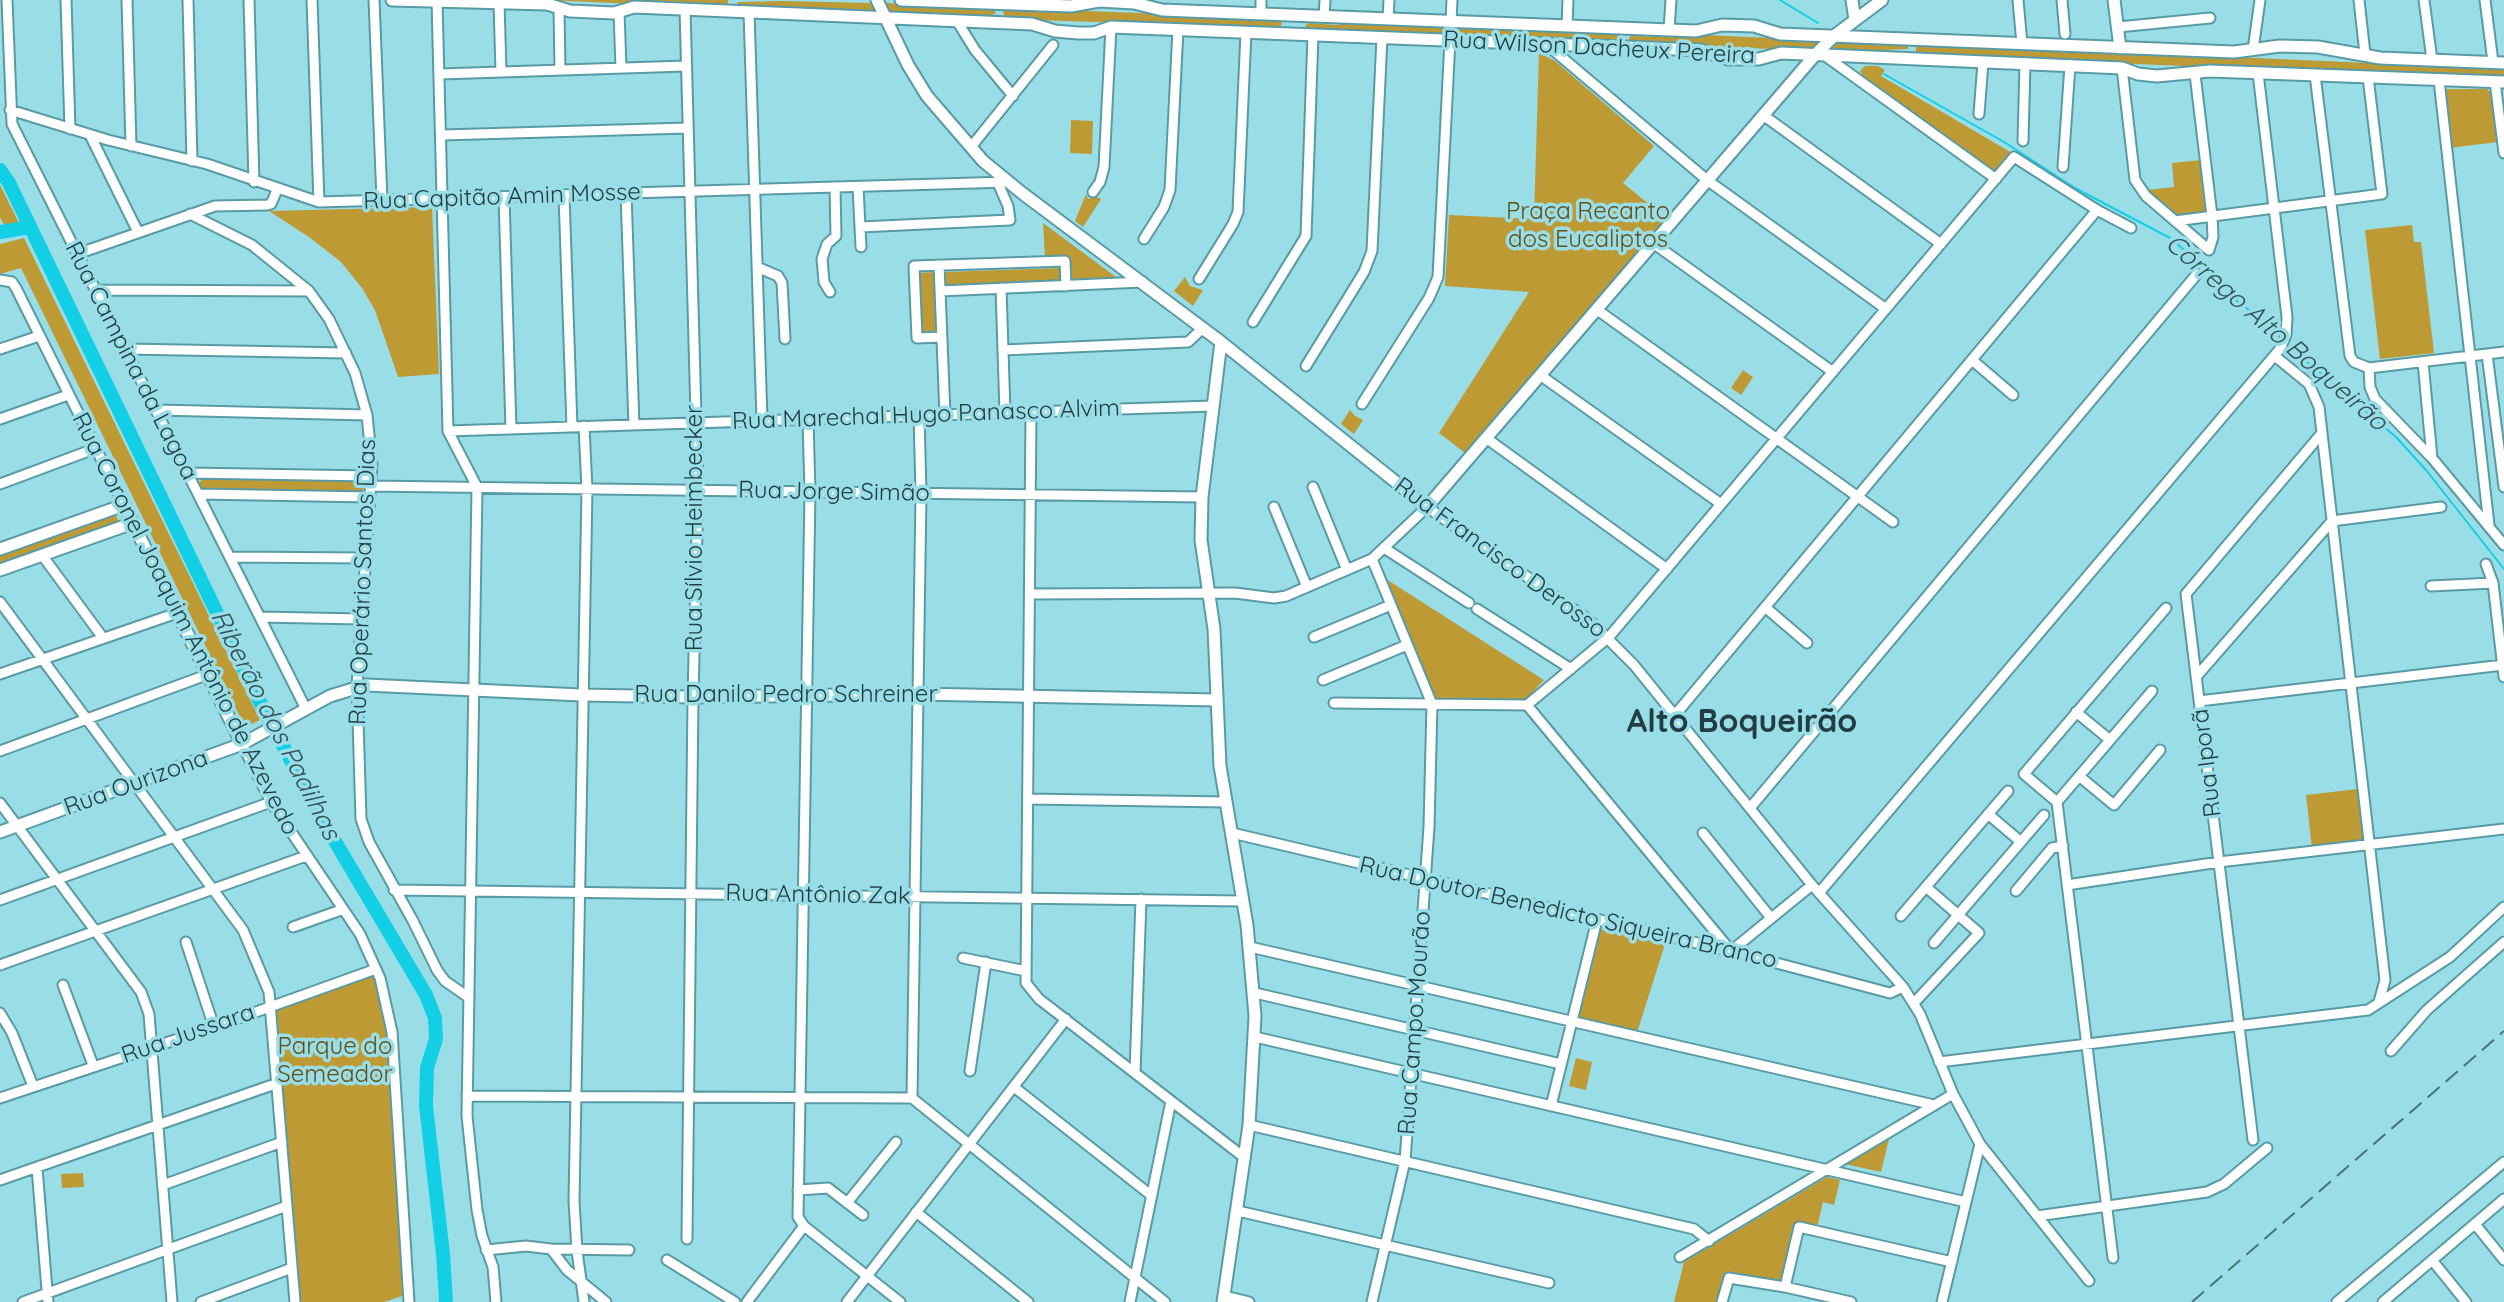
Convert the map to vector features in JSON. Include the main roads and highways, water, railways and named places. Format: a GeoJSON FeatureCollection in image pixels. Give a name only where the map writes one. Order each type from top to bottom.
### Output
{"type":"FeatureCollection","features":[{"type":"Feature","properties":{"kind":"main road","name":"Rua Wilson Dacheux Pereira"},"geometry":{"type":"LineString","coordinates":[[392,0],[531,2],[570,11],[733,6],[749,12],[1032,24],[1055,31],[1078,33],[1094,33],[1111,27],[1178,29],[1700,50],[1728,59],[1759,59],[1781,53],[2122,68],[2146,75],[2210,71],[2500,82]]}},
{"type":"Feature","properties":{"kind":"main road","name":"Rua Francisco Derosso"},"geometry":{"type":"LineString","coordinates":[[877,0],[908,65],[927,96],[1003,182],[1143,282],[1427,507],[1799,73]]}},
{"type":"Feature","properties":{"kind":"main road","name":"Rua Wilson Dacheux Pereira"},"geometry":{"type":"LineString","coordinates":[[901,0],[1071,6],[1099,1],[1134,1],[1162,10],[1198,6],[1280,15],[1696,31],[1722,25],[1754,26],[1780,34],[2234,52],[2280,46],[2318,47],[2380,58],[2498,62]]}},
{"type":"Feature","properties":{"kind":"main road"},"geometry":{"type":"LineString","coordinates":[[1852,0],[1861,28],[1868,37]]}},
{"type":"Feature","properties":{"kind":"main road"},"geometry":{"type":"LineString","coordinates":[[1799,73],[1820,55],[1834,36],[1882,0]]}},
{"type":"Feature","properties":{"kind":"main road"},"geometry":{"type":"LineString","coordinates":[[2114,0],[2120,48]]}},
{"type":"Feature","properties":{"kind":"main road"},"geometry":{"type":"LineString","coordinates":[[995,22],[1000,11],[996,4]]}},
{"type":"Feature","properties":{"kind":"main road"},"geometry":{"type":"LineString","coordinates":[[1278,33],[1284,31],[1286,25],[1280,15]]}},
{"type":"Feature","properties":{"kind":"main road"},"geometry":{"type":"LineString","coordinates":[[1307,16],[1300,26],[1302,32],[1310,35]]}},
{"type":"Feature","properties":{"kind":"main road"},"geometry":{"type":"LineString","coordinates":[[1628,47],[1623,39],[1630,28]]}},
{"type":"Feature","properties":{"kind":"main road"},"geometry":{"type":"LineString","coordinates":[[1904,58],[1910,56],[1913,50],[1910,41],[1905,39]]}},
{"type":"Feature","properties":{"kind":"main road"},"geometry":{"type":"LineString","coordinates":[[1790,54],[1797,62],[1799,73]]}},
{"type":"Feature","properties":{"kind":"main road"},"geometry":{"type":"LineString","coordinates":[[1221,342],[1202,497],[1201,540],[1214,629],[1218,754],[1255,993],[1249,1125],[1224,1299]]}},
{"type":"Feature","properties":{"kind":"main road","name":"Rua Coronel Joaquim Antônio de Azevedo"},"geometry":{"type":"LineString","coordinates":[[0,549],[124,505],[240,739]]}},
{"type":"Feature","properties":{"kind":"main road"},"geometry":{"type":"LineString","coordinates":[[0,570],[133,523]]}},
{"type":"Feature","properties":{"kind":"main road","name":"Rua Danilo Pedro Schreiner"},"geometry":{"type":"LineString","coordinates":[[357,686],[693,697],[918,694],[1216,700]]}},
{"type":"Feature","properties":{"kind":"main road","name":"Rua Ourizona"},"geometry":{"type":"LineString","coordinates":[[0,832],[228,749],[240,739],[260,735],[306,709],[357,686]]}},
{"type":"Feature","properties":{"kind":"waterway","name":"Córrego Alto Boqueirão"},"geometry":{"type":"LineString","coordinates":[[1780,0],[1818,23]]}},
{"type":"Feature","properties":{"kind":"waterway","name":"Córrego Alto Boqueirão"},"geometry":{"type":"LineString","coordinates":[[1884,74],[2004,142],[2075,188],[2170,238],[2228,287],[2235,300],[2258,316],[2279,342]]}},
{"type":"Feature","properties":{"kind":"waterway","name":"Riberão dos Padilhas"},"geometry":{"type":"LineString","coordinates":[[0,170],[260,702],[323,821],[426,995],[435,1018],[436,1039],[427,1068],[426,1106],[446,1302]]}},
{"type":"Feature","properties":{"kind":"waterway"},"geometry":{"type":"LineString","coordinates":[[0,232],[30,227]]}},
{"type":"Feature","properties":{"kind":"waterway","name":"Córrego Alto Boqueirão"},"geometry":{"type":"LineString","coordinates":[[2284,346],[2396,437],[2504,569]]}},
{"type":"Feature","properties":{"kind":"railway"},"geometry":{"type":"LineString","coordinates":[[2192,1302],[2504,1031]]}},
{"type":"Feature","properties":{"kind":"district","name":"Alto Boqueirão"},"geometry":{"type":"Point","coordinates":[1742,722]}},
{"type":"Feature","properties":{"kind":"park label","name":"Praça Recanto dos Eucaliptos"},"geometry":{"type":"Point","coordinates":[1588,226]}},
{"type":"Feature","properties":{"kind":"park label","name":"Parque do Semeador"},"geometry":{"type":"Point","coordinates":[335,1061]}}]}
